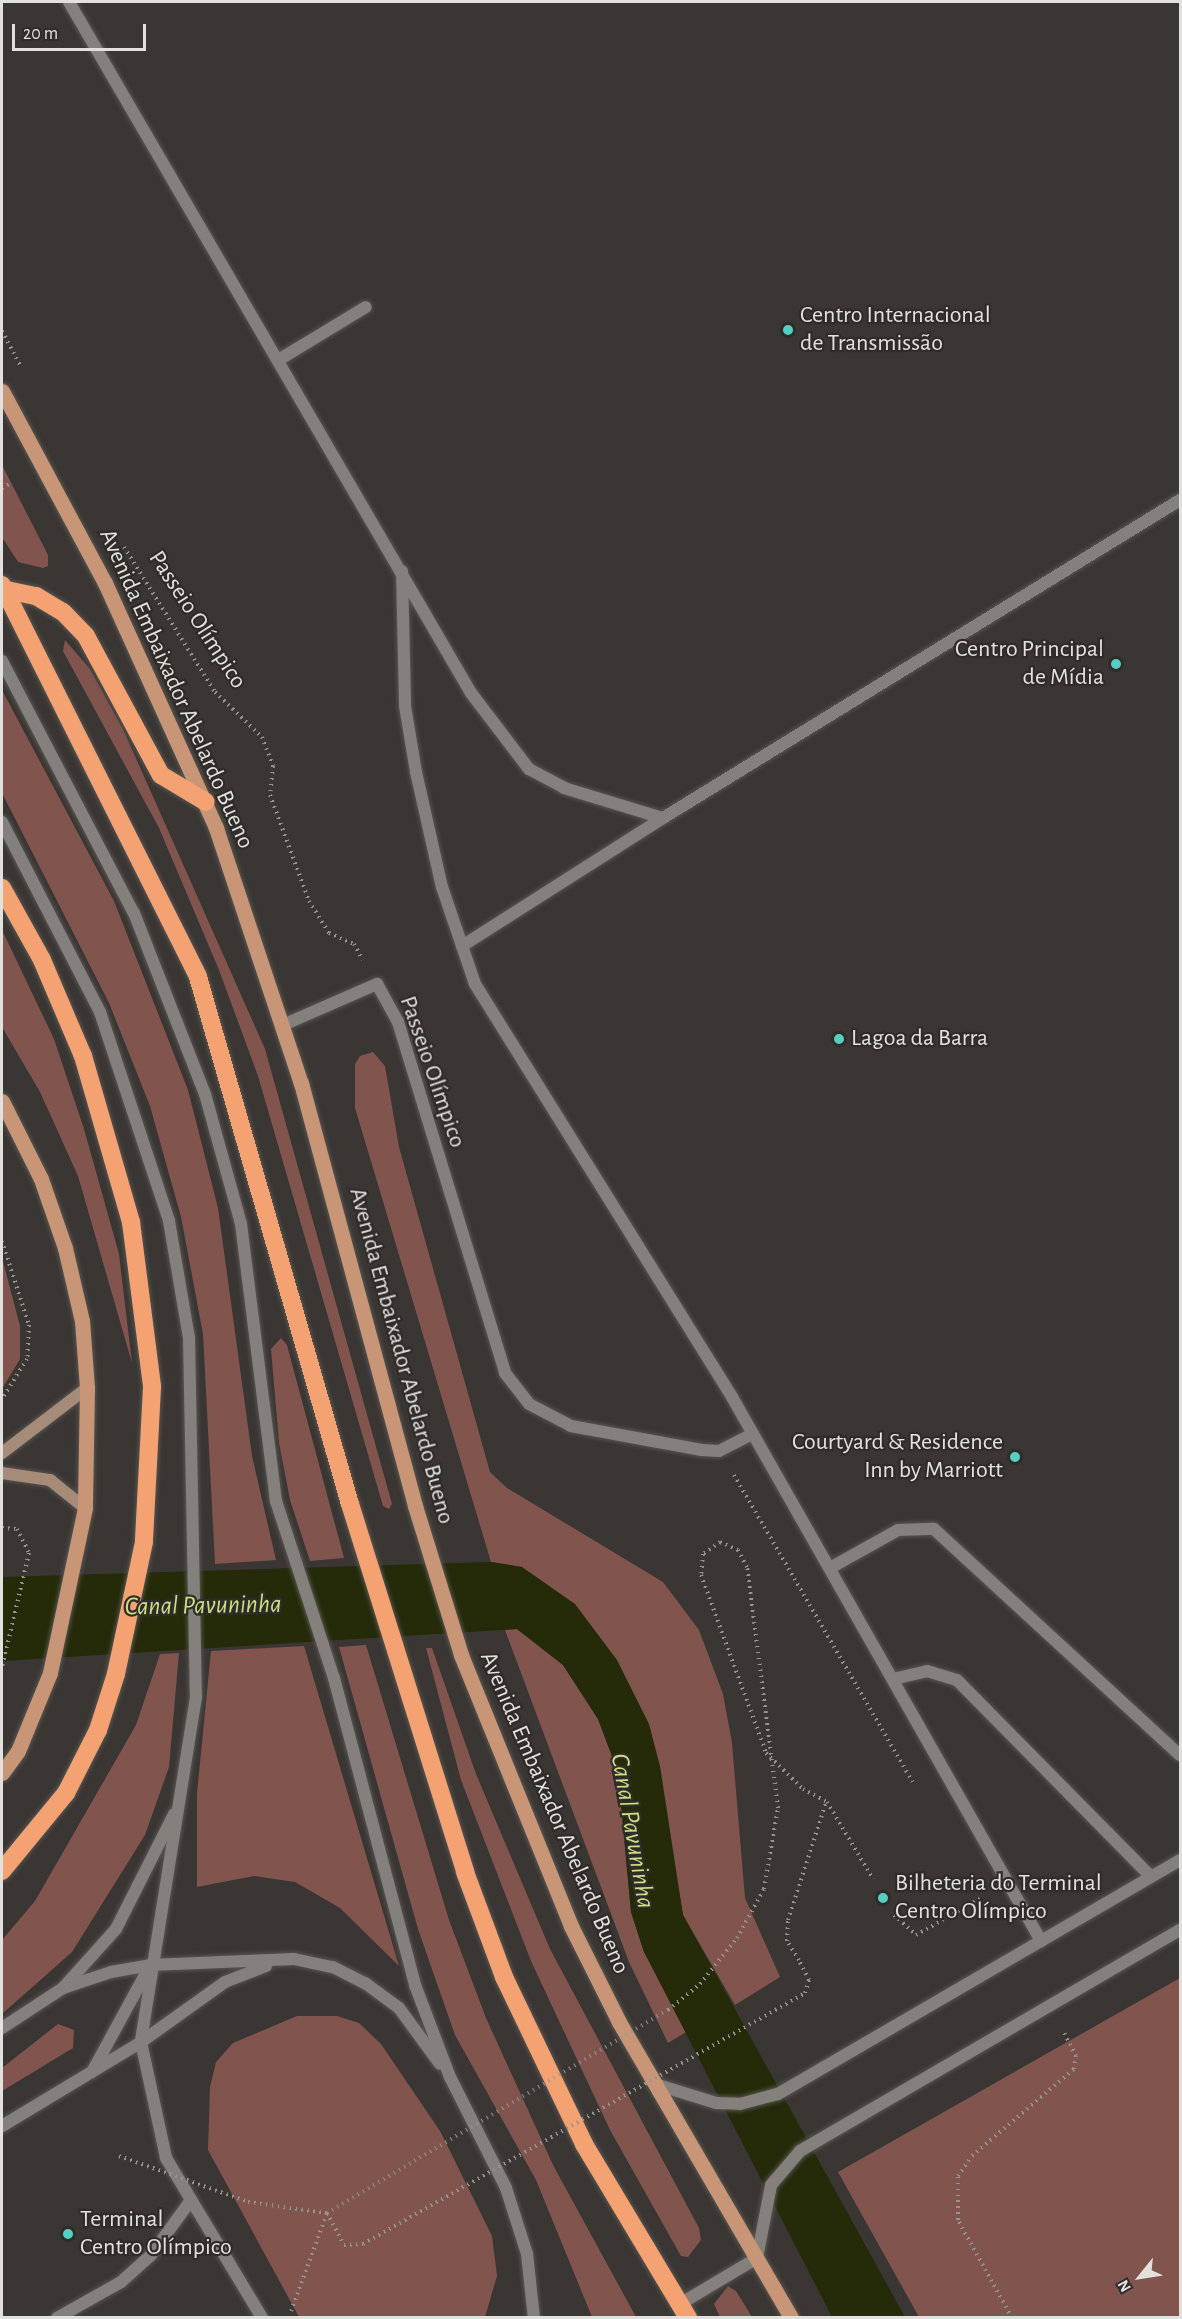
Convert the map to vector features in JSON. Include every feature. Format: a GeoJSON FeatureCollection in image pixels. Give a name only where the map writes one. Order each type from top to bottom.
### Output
{"type":"FeatureCollection","features":[{"type":"Feature","properties":{"kind":"highway"},"geometry":{"type":"LineString","coordinates":[[2,587],[36,596],[63,612],[86,636],[161,776],[206,802]]}},
{"type":"Feature","properties":{"kind":"highway"},"geometry":{"type":"LineString","coordinates":[[2,587],[198,977],[350,1504],[400,1666],[504,1977],[584,2144],[684,2311]]}},
{"type":"Feature","properties":{"kind":"highway"},"geometry":{"type":"LineString","coordinates":[[2,888],[42,960],[83,1056],[131,1222],[152,1387],[144,1542],[116,1674],[98,1730],[66,1793],[2,1871]]}},
{"type":"Feature","properties":{"kind":"main road","name":"Avenida Embaixador Abelardo Bueno"},"geometry":{"type":"LineString","coordinates":[[2,390],[105,583],[206,802],[283,1025],[415,1506],[461,1655],[571,1926],[655,2084],[791,2318]]}},
{"type":"Feature","properties":{"kind":"main road"},"geometry":{"type":"LineString","coordinates":[[2,1101],[41,1179],[65,1248],[82,1321],[87,1388],[85,1508],[50,1674],[18,1751],[2,1773]]}},
{"type":"Feature","properties":{"kind":"street"},"geometry":{"type":"LineString","coordinates":[[69,2],[280,358],[471,693],[529,769],[605,804],[663,818]]}},
{"type":"Feature","properties":{"kind":"street"},"geometry":{"type":"LineString","coordinates":[[280,358],[366,307]]}},
{"type":"Feature","properties":{"kind":"street"},"geometry":{"type":"LineString","coordinates":[[462,946],[663,818],[1180,500]]}},
{"type":"Feature","properties":{"kind":"street"},"geometry":{"type":"LineString","coordinates":[[402,569],[405,706],[442,887],[462,946],[500,1030],[753,1434],[1041,1941]]}},
{"type":"Feature","properties":{"kind":"street"},"geometry":{"type":"LineString","coordinates":[[2,661],[134,913],[196,1065],[241,1224],[276,1502],[334,1678],[415,1985],[450,2077],[506,2188],[527,2254],[534,2318]]}},
{"type":"Feature","properties":{"kind":"street"},"geometry":{"type":"LineString","coordinates":[[2,822],[100,1012],[169,1221],[189,1338],[194,1499],[196,1697],[180,1803],[150,1965],[141,2042],[166,2158],[262,2318]]}},
{"type":"Feature","properties":{"kind":"street"},"geometry":{"type":"LineString","coordinates":[[283,1025],[377,984]]}},
{"type":"Feature","properties":{"kind":"street","name":"Passeio Olímpico"},"geometry":{"type":"LineString","coordinates":[[377,984],[398,1022],[505,1373],[516,1390],[529,1404],[571,1426],[719,1451]]}},
{"type":"Feature","properties":{"kind":"street"},"geometry":{"type":"LineString","coordinates":[[2,1453],[87,1388]]}},
{"type":"Feature","properties":{"kind":"street"},"geometry":{"type":"LineString","coordinates":[[719,1451],[753,1434]]}},
{"type":"Feature","properties":{"kind":"street"},"geometry":{"type":"LineString","coordinates":[[2,1473],[50,1480],[85,1508]]}},
{"type":"Feature","properties":{"kind":"street"},"geometry":{"type":"LineString","coordinates":[[830,1568],[898,1530],[934,1529],[1180,1755]]}},
{"type":"Feature","properties":{"kind":"street"},"geometry":{"type":"LineString","coordinates":[[893,1679],[927,1671],[957,1680],[1151,1877]]}},
{"type":"Feature","properties":{"kind":"street"},"geometry":{"type":"LineString","coordinates":[[2,2028],[63,1988],[116,1929],[180,1803]]}},
{"type":"Feature","properties":{"kind":"street"},"geometry":{"type":"LineString","coordinates":[[655,2084],[716,2103],[762,2100],[832,2064],[1180,1860]]}},
{"type":"Feature","properties":{"kind":"street"},"geometry":{"type":"LineString","coordinates":[[684,2311],[757,2259],[767,2195],[795,2156],[1180,1930]]}},
{"type":"Feature","properties":{"kind":"street"},"geometry":{"type":"LineString","coordinates":[[63,1988],[150,1965],[294,1959],[333,1967],[399,2008],[450,2077]]}},
{"type":"Feature","properties":{"kind":"street"},"geometry":{"type":"LineString","coordinates":[[2,2126],[141,2042],[225,1982],[294,1959]]}},
{"type":"Feature","properties":{"kind":"street"},"geometry":{"type":"LineString","coordinates":[[91,2073],[150,1965]]}},
{"type":"Feature","properties":{"kind":"street"},"geometry":{"type":"LineString","coordinates":[[57,2318],[121,2282],[151,2255],[190,2200]]}},
{"type":"Feature","properties":{"kind":"path"},"geometry":{"type":"LineString","coordinates":[[2,331],[24,371]]}},
{"type":"Feature","properties":{"kind":"path"},"geometry":{"type":"LineString","coordinates":[[2,488],[11,483]]}},
{"type":"Feature","properties":{"kind":"path","name":"Passeio Olímpico"},"geometry":{"type":"LineString","coordinates":[[118,537],[215,692],[266,743],[273,766],[270,795],[309,901],[329,933],[354,944],[377,984]]}},
{"type":"Feature","properties":{"kind":"path"},"geometry":{"type":"LineString","coordinates":[[2,1241],[29,1325],[27,1359],[2,1399]]}},
{"type":"Feature","properties":{"kind":"path"},"geometry":{"type":"LineString","coordinates":[[719,1451],[916,1786]]}},
{"type":"Feature","properties":{"kind":"path"},"geometry":{"type":"LineString","coordinates":[[2,1528],[17,1528],[29,1553],[2,1667]]}},
{"type":"Feature","properties":{"kind":"path"},"geometry":{"type":"LineString","coordinates":[[119,2156],[248,2202],[327,2213],[668,2010],[700,1984],[737,1938],[764,1889],[778,1808],[747,1568],[738,1550],[720,1542],[703,1554],[702,1575],[752,1723],[775,1765],[827,1802],[873,1880]]}},
{"type":"Feature","properties":{"kind":"path"},"geometry":{"type":"LineString","coordinates":[[327,2213],[344,2245],[363,2244],[804,1993],[809,1980],[787,1941],[788,1920],[827,1802]]}},
{"type":"Feature","properties":{"kind":"path"},"geometry":{"type":"LineString","coordinates":[[894,1915],[916,1935],[981,1898],[975,1888]]}},
{"type":"Feature","properties":{"kind":"path"},"geometry":{"type":"LineString","coordinates":[[1012,2318],[958,2220],[958,2176],[972,2156],[1074,2069],[1070,2042]]}},
{"type":"Feature","properties":{"kind":"path"},"geometry":{"type":"LineString","coordinates":[[290,2318],[327,2213]]}},
{"type":"Feature","properties":{"kind":"shaded area"},"geometry":{"type":"Polygon","coordinates":[[[2,465],[48,555],[48,566],[43,568],[18,562],[2,537],[2,465]]]}},
{"type":"Feature","properties":{"kind":"shaded area"},"geometry":{"type":"Polygon","coordinates":[[[65,640],[90,669],[123,729],[265,1049],[392,1504],[389,1509],[383,1506],[258,1076],[219,970],[159,828],[63,651],[65,640]]]}},
{"type":"Feature","properties":{"kind":"shaded area"},"geometry":{"type":"Polygon","coordinates":[[[2,690],[114,901],[188,1090],[218,1208],[252,1456],[276,1560],[215,1564],[203,1334],[181,1217],[150,1106],[109,1003],[2,793],[2,690]]]}},
{"type":"Feature","properties":{"kind":"shaded area"},"geometry":{"type":"Polygon","coordinates":[[[2,930],[54,1039],[84,1129],[119,1254],[132,1363],[78,1176],[40,1092],[2,1027],[2,930]]]}},
{"type":"Feature","properties":{"kind":"shaded area"},"geometry":{"type":"Polygon","coordinates":[[[373,1052],[385,1066],[399,1147],[490,1472],[507,1488],[663,1582],[699,1630],[723,1694],[732,1743],[745,1898],[780,1977],[735,2005],[683,1915],[650,1729],[522,1567],[491,1562],[355,1108],[355,1064],[360,1056],[373,1052]]]}},
{"type":"Feature","properties":{"kind":"shaded area"},"geometry":{"type":"Polygon","coordinates":[[[2,1258],[20,1326],[20,1359],[2,1389],[2,1258]]]}},
{"type":"Feature","properties":{"kind":"shaded area"},"geometry":{"type":"Polygon","coordinates":[[[281,1338],[287,1345],[344,1558],[310,1561],[290,1500],[279,1443],[271,1349],[281,1338]]]}},
{"type":"Feature","properties":{"kind":"shaded area"},"geometry":{"type":"Polygon","coordinates":[[[517,1629],[563,1665],[598,1719],[618,1772],[631,1912],[644,1952],[688,2031],[668,2043],[629,1962],[505,1630],[517,1629]]]}},
{"type":"Feature","properties":{"kind":"shaded area"},"geometry":{"type":"Polygon","coordinates":[[[366,1645],[449,1920],[486,2018],[553,2165],[636,2317],[592,2317],[536,2180],[455,2035],[418,1929],[339,1647],[366,1645]]]}},
{"type":"Feature","properties":{"kind":"shaded area"},"geometry":{"type":"Polygon","coordinates":[[[304,1646],[399,1966],[340,1908],[295,1882],[254,1876],[197,1887],[197,1793],[211,1651],[304,1646]]]}},
{"type":"Feature","properties":{"kind":"shaded area"},"geometry":{"type":"Polygon","coordinates":[[[426,1648],[432,1648],[476,1774],[550,1949],[699,2228],[701,2240],[688,2257],[681,2256],[610,2130],[531,1961],[461,1780],[426,1648]]]}},
{"type":"Feature","properties":{"kind":"shaded area"},"geometry":{"type":"Polygon","coordinates":[[[179,1653],[169,1767],[145,1835],[72,1952],[2,2014],[2,1940],[35,1901],[136,1725],[160,1654],[179,1653]]]}},
{"type":"Feature","properties":{"kind":"shaded area"},"geometry":{"type":"Polygon","coordinates":[[[1180,1978],[1180,2317],[919,2317],[838,2172],[1180,1978]]]}},
{"type":"Feature","properties":{"kind":"shaded area"},"geometry":{"type":"Polygon","coordinates":[[[297,2016],[337,2016],[359,2023],[381,2044],[440,2131],[492,2236],[497,2276],[485,2317],[299,2317],[208,2150],[210,2087],[216,2062],[233,2043],[297,2016]]]}},
{"type":"Feature","properties":{"kind":"shaded area"},"geometry":{"type":"Polygon","coordinates":[[[58,2024],[74,2030],[73,2048],[2,2091],[2,2068],[58,2024]]]}},
{"type":"Feature","properties":{"kind":"shaded area"},"geometry":{"type":"Polygon","coordinates":[[[728,2286],[736,2291],[752,2317],[720,2317],[714,2304],[728,2286]]]}},
{"type":"Feature","properties":{"kind":"water","name":"Canal Pavuninha"},"geometry":{"type":"Polygon","coordinates":[[[491,1562],[522,1567],[575,1604],[617,1660],[649,1724],[660,1766],[683,1915],[905,2317],[832,2317],[644,1952],[631,1912],[618,1772],[598,1719],[563,1665],[517,1629],[2,1661],[2,1577],[491,1562]]]}},
{"type":"Feature","properties":{"kind":"place","name":"Centro Internacional de Transmissão"},"geometry":{"type":"Point","coordinates":[788,330]}},
{"type":"Feature","properties":{"kind":"place","name":"Centro Principal de Mídia"},"geometry":{"type":"Point","coordinates":[1116,664]}},
{"type":"Feature","properties":{"kind":"place","name":"Lagoa da Barra"},"geometry":{"type":"Point","coordinates":[839,1039]}},
{"type":"Feature","properties":{"kind":"place","name":"Courtyard & Residence Inn by Marriott"},"geometry":{"type":"Point","coordinates":[1015,1457]}},
{"type":"Feature","properties":{"kind":"place","name":"Bilheteria do Terminal Centro Olímpico"},"geometry":{"type":"Point","coordinates":[883,1898]}},
{"type":"Feature","properties":{"kind":"place","name":"Terminal Centro Olímpico"},"geometry":{"type":"Point","coordinates":[68,2234]}}]}
